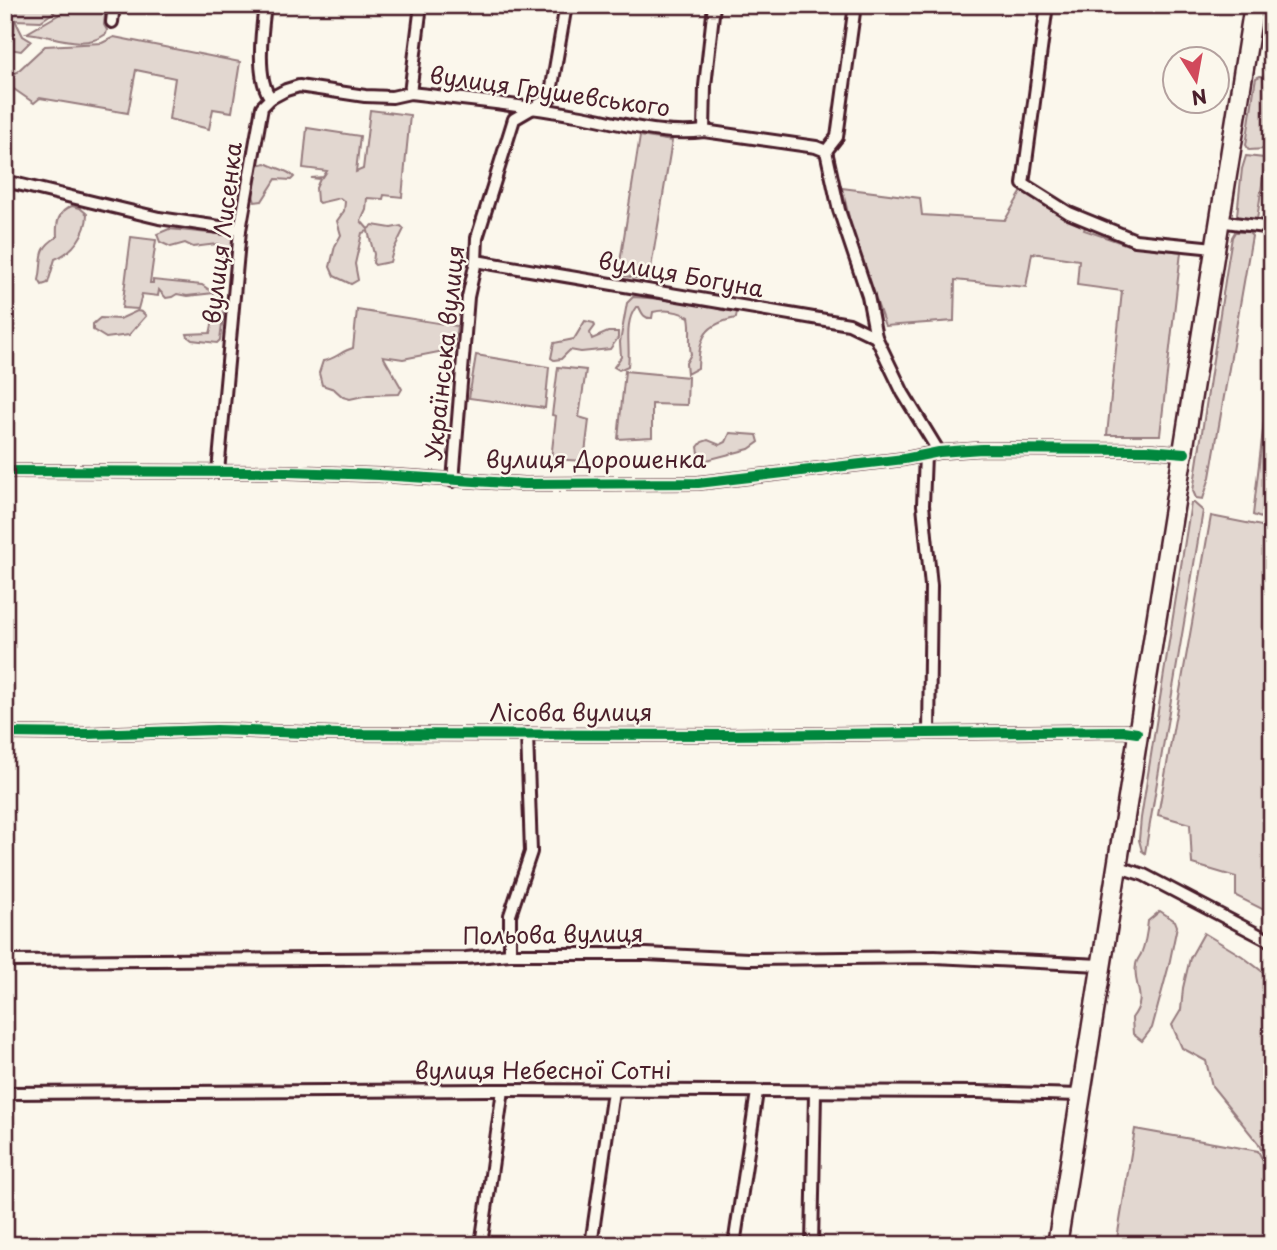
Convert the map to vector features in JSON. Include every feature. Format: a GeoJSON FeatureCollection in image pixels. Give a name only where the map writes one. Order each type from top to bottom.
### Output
{"type":"FeatureCollection","features":[{"type":"Feature","properties":{"kind":"main road"},"geometry":{"type":"LineString","coordinates":[[1058,1245],[1100,965],[1185,453],[1218,221],[1254,5]]}},
{"type":"Feature","properties":{"kind":"street"},"geometry":{"type":"LineString","coordinates":[[112,22],[114,5]]}},
{"type":"Feature","properties":{"kind":"street"},"geometry":{"type":"LineString","coordinates":[[265,5],[261,66],[265,91],[271,98]]}},
{"type":"Feature","properties":{"kind":"street"},"geometry":{"type":"LineString","coordinates":[[410,93],[421,5]]}},
{"type":"Feature","properties":{"kind":"street","name":"Українська вулиця"},"geometry":{"type":"LineString","coordinates":[[453,481],[468,297],[476,261],[477,238],[514,119],[550,98],[566,5]]}},
{"type":"Feature","properties":{"kind":"street"},"geometry":{"type":"LineString","coordinates":[[704,131],[705,86],[715,5]]}},
{"type":"Feature","properties":{"kind":"street"},"geometry":{"type":"LineString","coordinates":[[855,5],[837,137],[826,151],[839,210],[868,296],[876,337],[903,393],[939,452]]}},
{"type":"Feature","properties":{"kind":"street"},"geometry":{"type":"LineString","coordinates":[[1047,5],[1023,184],[1069,212],[1135,240],[1215,245]]}},
{"type":"Feature","properties":{"kind":"street","name":"вулиця Грушевського"},"geometry":{"type":"LineString","coordinates":[[271,98],[299,86],[365,96],[393,97],[410,93],[534,108],[658,129],[690,133],[704,131],[816,147],[826,151]]}},
{"type":"Feature","properties":{"kind":"street","name":"вулиця Лисенка"},"geometry":{"type":"LineString","coordinates":[[218,472],[240,230],[262,107],[271,98]]}},
{"type":"Feature","properties":{"kind":"street"},"geometry":{"type":"LineString","coordinates":[[5,181],[159,218],[240,230]]}},
{"type":"Feature","properties":{"kind":"street"},"geometry":{"type":"LineString","coordinates":[[1218,221],[1272,228]]}},
{"type":"Feature","properties":{"kind":"street","name":"вулиця Богуна"},"geometry":{"type":"LineString","coordinates":[[476,261],[849,324],[876,337]]}},
{"type":"Feature","properties":{"kind":"street","name":"вулиця Дорошенка"},"geometry":{"type":"LineString","coordinates":[[5,471],[379,475],[524,484],[698,483],[795,473],[939,452],[982,449],[1147,450],[1185,453]]}},
{"type":"Feature","properties":{"kind":"street"},"geometry":{"type":"LineString","coordinates":[[925,455],[923,505],[931,586],[929,733]]}},
{"type":"Feature","properties":{"kind":"street","name":"Лісова вулиця"},"geometry":{"type":"LineString","coordinates":[[5,733],[86,734],[216,730],[339,734],[1137,733]]}},
{"type":"Feature","properties":{"kind":"street"},"geometry":{"type":"LineString","coordinates":[[510,954],[510,915],[531,852],[527,734]]}},
{"type":"Feature","properties":{"kind":"street"},"geometry":{"type":"LineString","coordinates":[[1116,866],[1144,875],[1272,942]]}},
{"type":"Feature","properties":{"kind":"street","name":"Польова вулиця"},"geometry":{"type":"LineString","coordinates":[[5,961],[646,954],[748,959],[935,957],[1100,965]]}},
{"type":"Feature","properties":{"kind":"street"},"geometry":{"type":"LineString","coordinates":[[481,1245],[503,1090]]}},
{"type":"Feature","properties":{"kind":"street","name":"вулиця Небесної Сотні"},"geometry":{"type":"LineString","coordinates":[[5,1093],[503,1090],[978,1092],[1080,1095]]}},
{"type":"Feature","properties":{"kind":"street"},"geometry":{"type":"LineString","coordinates":[[591,1245],[613,1091]]}},
{"type":"Feature","properties":{"kind":"street"},"geometry":{"type":"LineString","coordinates":[[734,1245],[757,1093]]}},
{"type":"Feature","properties":{"kind":"street"},"geometry":{"type":"LineString","coordinates":[[812,1245],[815,1093]]}},
{"type":"Feature","properties":{"kind":"shaded area"},"geometry":{"type":"Polygon","coordinates":[[[5,5],[64,5],[41,21],[15,20],[23,36],[31,41],[21,51],[10,49],[5,53],[5,5]]]}},
{"type":"Feature","properties":{"kind":"shaded area"},"geometry":{"type":"Polygon","coordinates":[[[71,5],[106,5],[106,34],[97,39],[77,42],[27,33],[65,11],[71,5]]]}},
{"type":"Feature","properties":{"kind":"shaded area"},"geometry":{"type":"Polygon","coordinates":[[[114,37],[240,62],[232,112],[213,109],[209,129],[169,119],[175,78],[136,70],[128,113],[40,98],[34,103],[5,83],[45,46],[102,43],[114,37]]]}},
{"type":"Feature","properties":{"kind":"shaded area"},"geometry":{"type":"Polygon","coordinates":[[[1260,76],[1272,81],[1270,133],[1266,149],[1249,150],[1246,145],[1255,83],[1260,76]]]}},
{"type":"Feature","properties":{"kind":"shaded area"},"geometry":{"type":"Polygon","coordinates":[[[370,110],[410,115],[402,197],[384,195],[383,199],[367,198],[361,221],[368,229],[373,225],[391,228],[401,226],[404,229],[390,262],[375,265],[368,231],[362,233],[355,264],[358,280],[351,284],[334,276],[330,267],[341,235],[337,221],[344,211],[345,202],[340,198],[319,203],[317,201],[316,188],[320,179],[311,178],[323,177],[327,171],[303,168],[307,128],[360,136],[356,172],[363,169],[370,110]]]}},
{"type":"Feature","properties":{"kind":"shaded area"},"geometry":{"type":"Polygon","coordinates":[[[640,136],[672,141],[649,280],[618,275],[640,136]]]}},
{"type":"Feature","properties":{"kind":"shaded area"},"geometry":{"type":"Polygon","coordinates":[[[1246,156],[1264,158],[1265,163],[1257,220],[1240,218],[1237,215],[1246,156]]]}},
{"type":"Feature","properties":{"kind":"shaded area"},"geometry":{"type":"Polygon","coordinates":[[[266,163],[294,177],[291,180],[276,179],[262,201],[255,202],[252,189],[254,174],[257,165],[266,163]]]}},
{"type":"Feature","properties":{"kind":"shaded area"},"geometry":{"type":"Polygon","coordinates":[[[842,188],[920,198],[922,215],[1005,220],[1022,191],[1086,225],[1084,230],[1128,245],[1181,252],[1160,435],[1107,435],[1122,291],[1077,285],[1079,260],[1032,253],[1026,287],[955,280],[954,321],[885,326],[852,230],[842,188]]]}},
{"type":"Feature","properties":{"kind":"shaded area"},"geometry":{"type":"Polygon","coordinates":[[[72,206],[87,214],[85,228],[73,247],[55,259],[48,283],[42,285],[39,280],[43,251],[57,237],[61,214],[72,206]]]}},
{"type":"Feature","properties":{"kind":"shaded area"},"geometry":{"type":"Polygon","coordinates":[[[169,229],[229,235],[234,242],[230,263],[219,254],[220,246],[217,244],[193,247],[185,243],[171,247],[160,242],[157,234],[169,229]]]}},
{"type":"Feature","properties":{"kind":"shaded area"},"geometry":{"type":"Polygon","coordinates":[[[1235,232],[1248,232],[1252,236],[1210,477],[1203,499],[1196,498],[1193,491],[1228,261],[1235,232]]]}},
{"type":"Feature","properties":{"kind":"shaded area"},"geometry":{"type":"Polygon","coordinates":[[[131,237],[156,240],[150,283],[153,283],[153,280],[202,285],[214,293],[187,296],[177,294],[166,298],[159,290],[158,296],[142,294],[138,309],[122,308],[131,237]]]}},
{"type":"Feature","properties":{"kind":"shaded area"},"geometry":{"type":"Polygon","coordinates":[[[219,293],[225,301],[220,340],[217,343],[192,340],[187,334],[210,333],[219,293]]]}},
{"type":"Feature","properties":{"kind":"shaded area"},"geometry":{"type":"Polygon","coordinates":[[[633,297],[692,301],[737,312],[736,318],[711,328],[702,340],[698,368],[687,374],[686,363],[691,354],[689,317],[662,311],[653,312],[652,318],[647,318],[639,307],[636,307],[629,328],[628,366],[619,370],[614,367],[621,357],[620,342],[627,303],[633,297]]]}},
{"type":"Feature","properties":{"kind":"shaded area"},"geometry":{"type":"Polygon","coordinates":[[[357,310],[457,326],[454,349],[403,359],[383,356],[402,389],[399,394],[368,395],[350,399],[343,397],[334,389],[322,385],[319,373],[323,361],[353,348],[357,310]]]}},
{"type":"Feature","properties":{"kind":"shaded area"},"geometry":{"type":"Polygon","coordinates":[[[137,311],[146,316],[129,335],[106,338],[93,330],[93,324],[100,318],[120,319],[137,311]]]}},
{"type":"Feature","properties":{"kind":"shaded area"},"geometry":{"type":"Polygon","coordinates":[[[585,321],[594,323],[590,333],[592,339],[608,332],[618,332],[618,338],[610,349],[581,352],[570,350],[561,359],[551,358],[554,343],[574,339],[585,321]]]}},
{"type":"Feature","properties":{"kind":"shaded area"},"geometry":{"type":"Polygon","coordinates":[[[1272,354],[1272,522],[1253,515],[1272,354]]]}},
{"type":"Feature","properties":{"kind":"shaded area"},"geometry":{"type":"Polygon","coordinates":[[[476,355],[549,367],[545,408],[469,398],[476,355]]]}},
{"type":"Feature","properties":{"kind":"shaded area"},"geometry":{"type":"Polygon","coordinates":[[[558,367],[586,370],[579,417],[589,420],[584,461],[551,459],[556,416],[552,415],[558,367]]]}},
{"type":"Feature","properties":{"kind":"shaded area"},"geometry":{"type":"Polygon","coordinates":[[[625,371],[688,377],[687,405],[652,404],[652,437],[618,439],[625,371]]]}},
{"type":"Feature","properties":{"kind":"shaded area"},"geometry":{"type":"Polygon","coordinates":[[[730,433],[757,435],[759,442],[749,449],[707,460],[699,453],[698,447],[702,442],[708,440],[720,445],[726,442],[730,433]]]}},
{"type":"Feature","properties":{"kind":"shaded area"},"geometry":{"type":"Polygon","coordinates":[[[1191,503],[1203,511],[1145,853],[1139,840],[1141,818],[1191,503]]]}},
{"type":"Feature","properties":{"kind":"shaded area"},"geometry":{"type":"Polygon","coordinates":[[[1211,516],[1272,528],[1272,914],[1236,896],[1236,877],[1192,864],[1190,824],[1158,815],[1211,516]]]}},
{"type":"Feature","properties":{"kind":"shaded area"},"geometry":{"type":"Polygon","coordinates":[[[1160,911],[1175,921],[1177,926],[1152,1028],[1142,1041],[1133,1034],[1132,1018],[1140,997],[1136,964],[1144,946],[1148,921],[1160,911]]]}},
{"type":"Feature","properties":{"kind":"shaded area"},"geometry":{"type":"Polygon","coordinates":[[[1204,933],[1263,972],[1272,975],[1272,1171],[1258,1143],[1212,1086],[1206,1061],[1182,1048],[1172,1025],[1181,1010],[1190,958],[1204,933]]]}},
{"type":"Feature","properties":{"kind":"shaded area"},"geometry":{"type":"Polygon","coordinates":[[[1135,1129],[1258,1151],[1272,1177],[1272,1245],[1116,1245],[1135,1129]]]}},
{"type":"Feature","properties":{"kind":"cycle path"},"geometry":{"type":"LineString","coordinates":[[5,471],[288,472],[524,484],[698,483],[904,459],[939,452],[982,449],[1147,450],[1185,453]]}},
{"type":"Feature","properties":{"kind":"cycle path"},"geometry":{"type":"LineString","coordinates":[[5,733],[86,734],[216,730],[339,734],[1137,733]]}}]}
